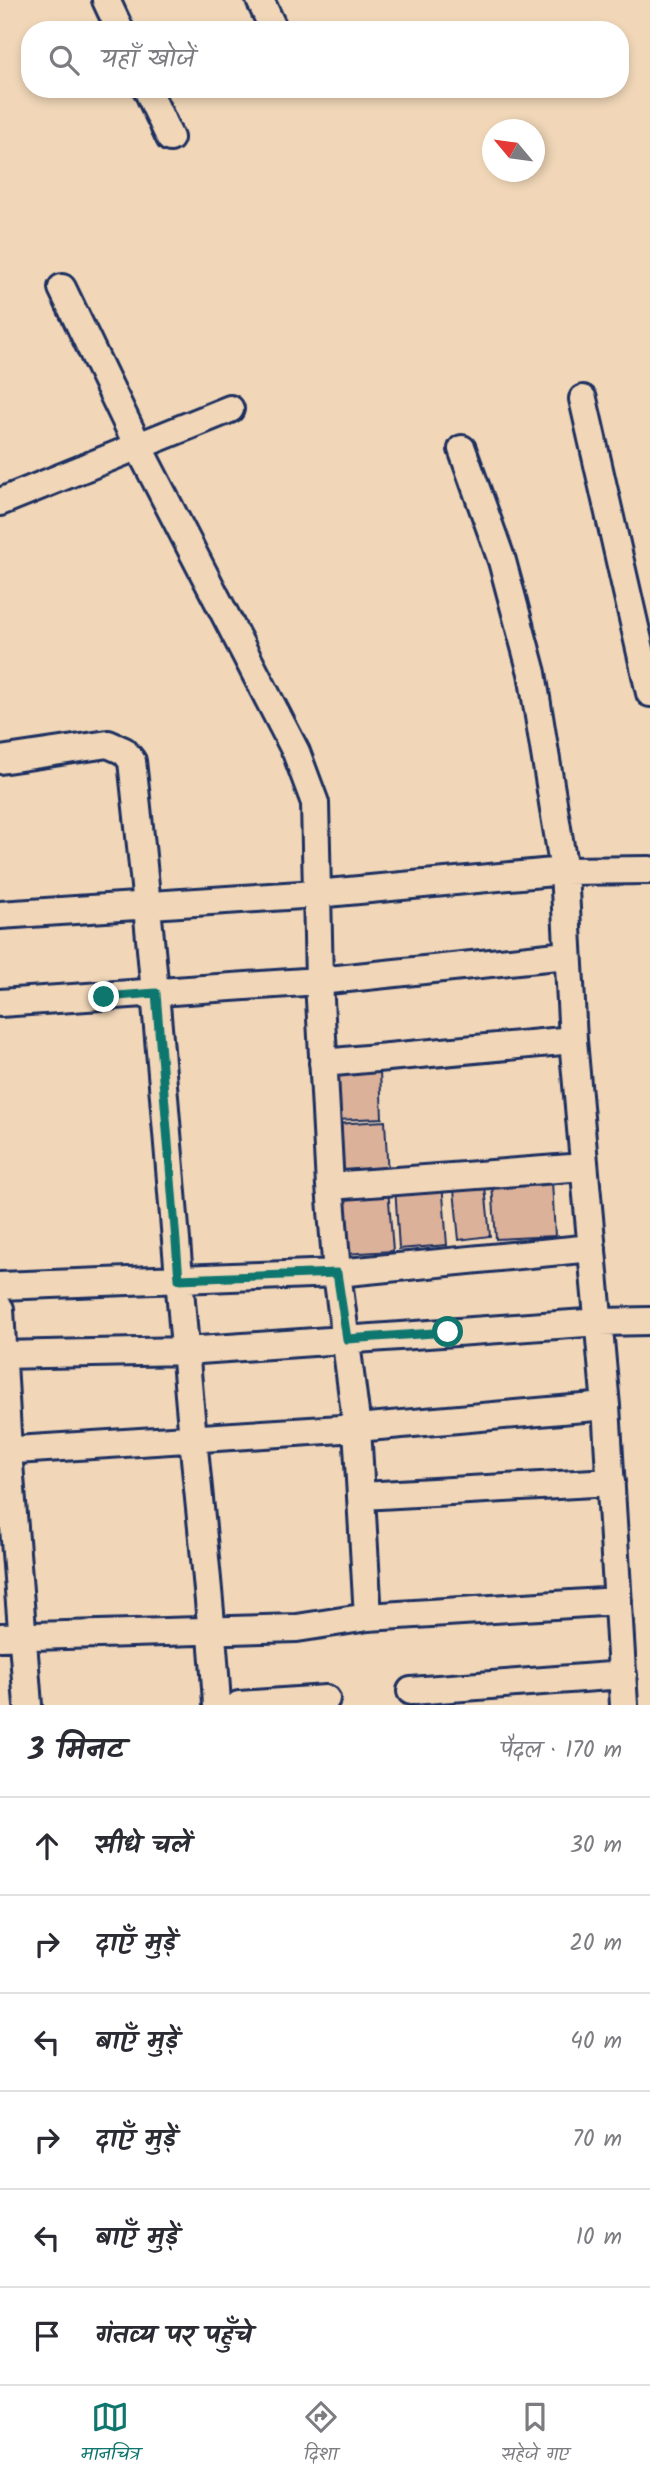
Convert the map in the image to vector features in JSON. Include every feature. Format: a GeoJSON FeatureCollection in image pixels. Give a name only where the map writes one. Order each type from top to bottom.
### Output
{"type":"FeatureCollection","features":[{"type":"Feature","properties":{"kind":"street"},"geometry":{"type":"LineString","coordinates":[[106,0],[116,21]]}},
{"type":"Feature","properties":{"kind":"street"},"geometry":{"type":"LineString","coordinates":[[261,0],[270,21]]}},
{"type":"Feature","properties":{"kind":"street"},"geometry":{"type":"LineString","coordinates":[[151,98],[170,138]]}},
{"type":"Feature","properties":{"kind":"street"},"geometry":{"type":"LineString","coordinates":[[62,288],[138,446],[296,752],[315,803],[318,981],[330,1186],[337,1273],[357,1428],[368,1617]]}},
{"type":"Feature","properties":{"kind":"street"},"geometry":{"type":"LineString","coordinates":[[583,399],[650,693]]}},
{"type":"Feature","properties":{"kind":"street"},"geometry":{"type":"LineString","coordinates":[[0,502],[230,409]]}},
{"type":"Feature","properties":{"kind":"street"},"geometry":{"type":"LineString","coordinates":[[462,449],[502,561],[531,673],[564,871],[573,1040],[600,1322],[624,1705]]}},
{"type":"Feature","properties":{"kind":"street"},"geometry":{"type":"LineString","coordinates":[[0,760],[108,744],[124,751],[132,761],[156,993],[192,1439],[213,1632],[217,1705]]}},
{"type":"Feature","properties":{"kind":"street"},"geometry":{"type":"LineString","coordinates":[[0,915],[316,894],[564,871],[650,870]]}},
{"type":"Feature","properties":{"kind":"street"},"geometry":{"type":"LineString","coordinates":[[0,1003],[318,981],[567,955]]}},
{"type":"Feature","properties":{"kind":"street"},"geometry":{"type":"LineString","coordinates":[[323,1063],[573,1040]]}},
{"type":"Feature","properties":{"kind":"street"},"geometry":{"type":"LineString","coordinates":[[330,1186],[584,1167]]}},
{"type":"Feature","properties":{"kind":"street"},"geometry":{"type":"LineString","coordinates":[[0,1286],[337,1273],[592,1248]]}},
{"type":"Feature","properties":{"kind":"street"},"geometry":{"type":"LineString","coordinates":[[0,1309],[12,1636],[28,1705]]}},
{"type":"Feature","properties":{"kind":"street"},"geometry":{"type":"LineString","coordinates":[[1,1355],[185,1351],[600,1322],[650,1321]]}},
{"type":"Feature","properties":{"kind":"street"},"geometry":{"type":"LineString","coordinates":[[4,1451],[357,1428],[606,1406]]}},
{"type":"Feature","properties":{"kind":"street"},"geometry":{"type":"LineString","coordinates":[[362,1496],[611,1482]]}},
{"type":"Feature","properties":{"kind":"street"},"geometry":{"type":"LineString","coordinates":[[12,1636],[298,1628],[368,1617],[618,1601]]}},
{"type":"Feature","properties":{"kind":"street"},"geometry":{"type":"LineString","coordinates":[[411,1691],[622,1675]]}},
{"type":"Feature","properties":{"kind":"street"},"geometry":{"type":"LineString","coordinates":[[239,1705],[326,1699]]}},
{"type":"Feature","properties":{"kind":"building"},"geometry":{"type":"Polygon","coordinates":[[[380,1071],[382,1118],[336,1120],[334,1073],[380,1071]]]}},
{"type":"Feature","properties":{"kind":"building"},"geometry":{"type":"Polygon","coordinates":[[[385,1121],[388,1177],[337,1179],[335,1124],[385,1121]]]}},
{"type":"Feature","properties":{"kind":"building"},"geometry":{"type":"Polygon","coordinates":[[[552,1181],[555,1236],[496,1239],[492,1185],[552,1181]]]}},
{"type":"Feature","properties":{"kind":"building"},"geometry":{"type":"Polygon","coordinates":[[[442,1182],[447,1245],[399,1249],[395,1186],[442,1182]]]}},
{"type":"Feature","properties":{"kind":"building"},"geometry":{"type":"Polygon","coordinates":[[[485,1187],[490,1236],[459,1240],[454,1190],[485,1187]]]}},
{"type":"Feature","properties":{"kind":"building"},"geometry":{"type":"Polygon","coordinates":[[[388,1188],[393,1251],[344,1254],[340,1191],[388,1188]]]}},
{"type":"Feature","properties":{"kind":"route"},"geometry":{"type":"LineString","coordinates":[[104,997],[156,993],[179,1279],[337,1273],[347,1339],[448,1332]]}}]}
